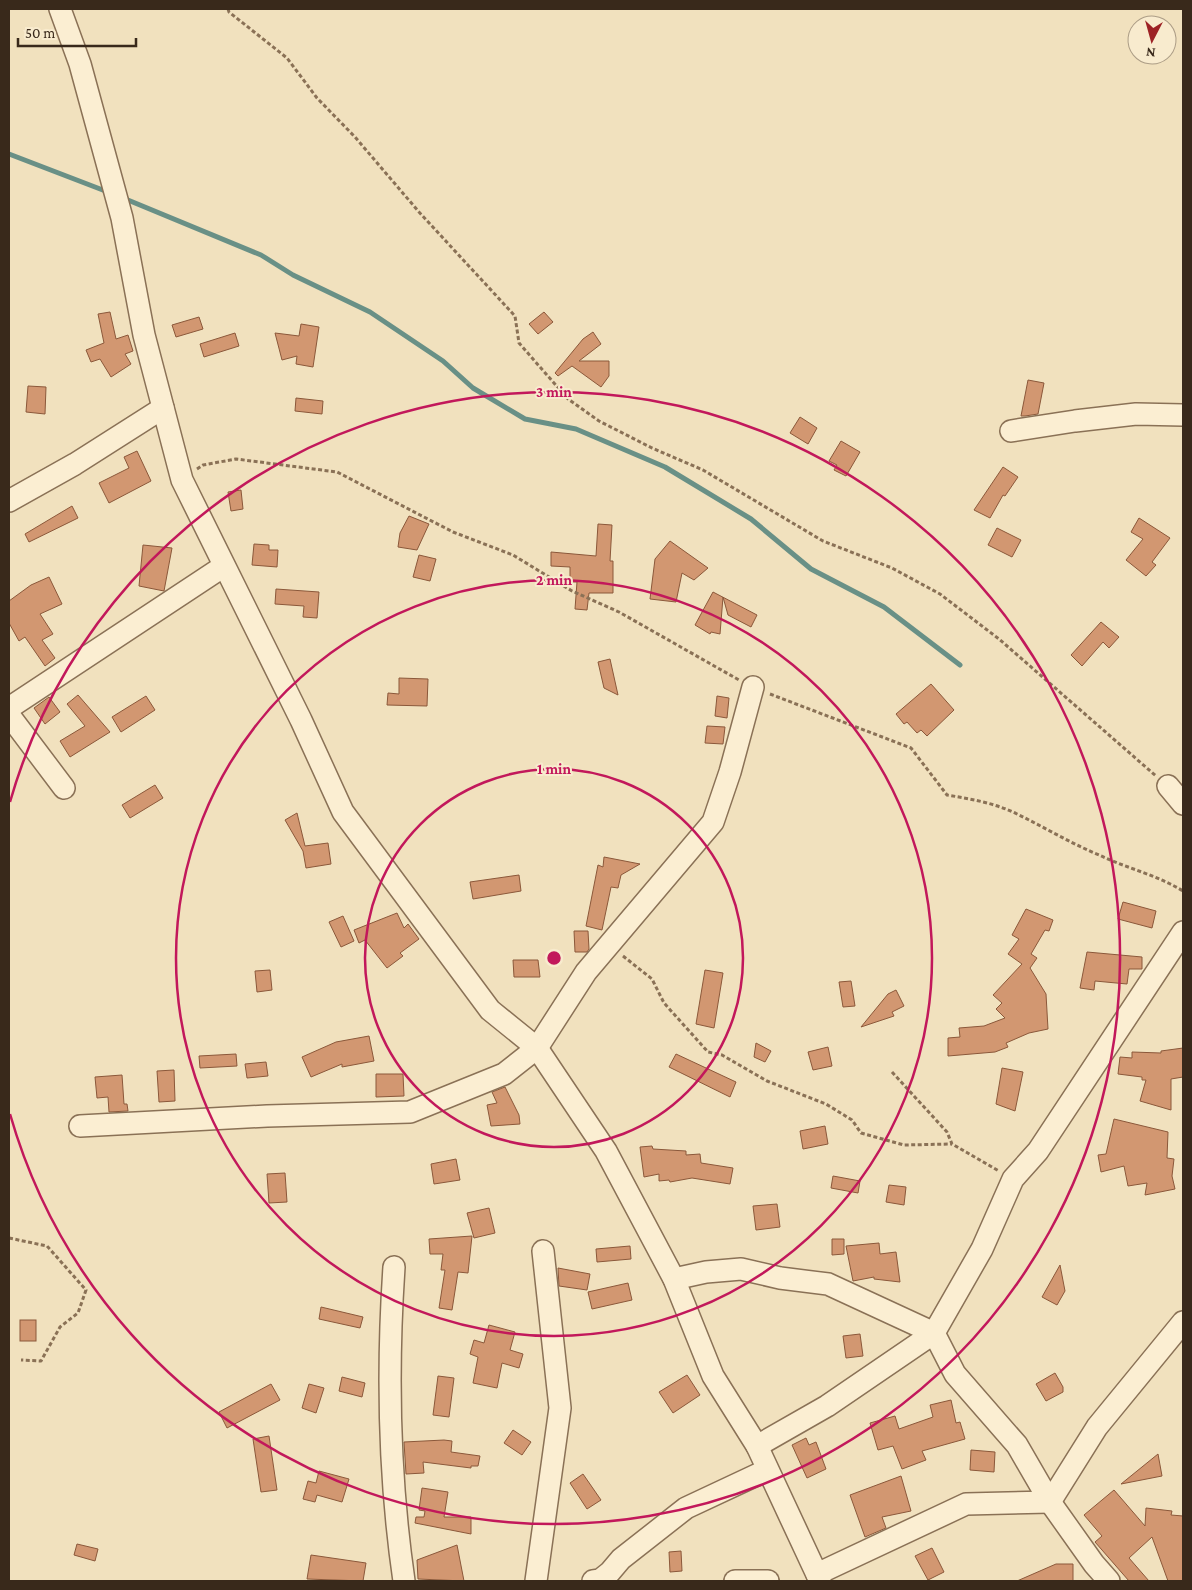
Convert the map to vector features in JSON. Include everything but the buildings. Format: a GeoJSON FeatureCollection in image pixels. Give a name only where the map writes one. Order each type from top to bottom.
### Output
{"type":"FeatureCollection","features":[{"type":"Feature","properties":{"kind":"street"},"geometry":{"type":"LineString","coordinates":[[60,9],[80,64],[122,218],[144,335],[182,480],[343,812],[490,1010],[537,1048],[606,1151],[674,1279],[713,1376],[757,1446],[818,1578],[966,1504],[1050,1502]]}},
{"type":"Feature","properties":{"kind":"street"},"geometry":{"type":"LineString","coordinates":[[9,501],[75,464],[163,408]]}},
{"type":"Feature","properties":{"kind":"street"},"geometry":{"type":"LineString","coordinates":[[1011,431],[1136,414],[1183,415]]}},
{"type":"Feature","properties":{"kind":"street"},"geometry":{"type":"LineString","coordinates":[[9,708],[224,566]]}},
{"type":"Feature","properties":{"kind":"street"},"geometry":{"type":"LineString","coordinates":[[80,1126],[267,1116],[410,1112],[504,1074],[537,1048],[586,972],[713,822],[730,772],[753,688]]}},
{"type":"Feature","properties":{"kind":"street"},"geometry":{"type":"LineString","coordinates":[[9,715],[64,788]]}},
{"type":"Feature","properties":{"kind":"street"},"geometry":{"type":"LineString","coordinates":[[1168,786],[1183,804]]}},
{"type":"Feature","properties":{"kind":"street"},"geometry":{"type":"LineString","coordinates":[[757,1446],[827,1406],[934,1333],[982,1249],[1013,1179],[1038,1151],[1183,932]]}},
{"type":"Feature","properties":{"kind":"street"},"geometry":{"type":"LineString","coordinates":[[536,1581],[560,1408],[543,1251]]}},
{"type":"Feature","properties":{"kind":"street"},"geometry":{"type":"LineString","coordinates":[[394,1267],[391,1358],[393,1444],[398,1537],[404,1581]]}},
{"type":"Feature","properties":{"kind":"street"},"geometry":{"type":"LineString","coordinates":[[674,1279],[706,1272],[741,1270],[780,1278],[828,1284],[934,1333],[955,1374],[1017,1445],[1050,1502],[1094,1564],[1110,1581]]}},
{"type":"Feature","properties":{"kind":"street"},"geometry":{"type":"LineString","coordinates":[[1050,1502],[1097,1426],[1183,1322]]}},
{"type":"Feature","properties":{"kind":"street"},"geometry":{"type":"LineString","coordinates":[[593,1581],[600,1580],[622,1559],[686,1508],[767,1470]]}},
{"type":"Feature","properties":{"kind":"street"},"geometry":{"type":"LineString","coordinates":[[735,1581],[768,1581]]}},
{"type":"Feature","properties":{"kind":"path"},"geometry":{"type":"LineString","coordinates":[[228,9],[229,12],[287,58],[317,98],[355,137],[419,212],[515,316],[519,343],[568,399],[599,421],[652,448],[703,470],[823,541],[892,568],[940,594],[999,638],[1168,786]]}},
{"type":"Feature","properties":{"kind":"path"},"geometry":{"type":"LineString","coordinates":[[182,480],[203,464],[236,459],[337,472],[453,532],[513,555],[572,591],[619,612],[753,688],[911,748],[947,795],[982,801],[1016,813],[1064,839],[1144,874],[1168,882],[1183,891]]}},
{"type":"Feature","properties":{"kind":"path"},"geometry":{"type":"LineString","coordinates":[[609,945],[652,979],[664,1003],[708,1052],[722,1055],[767,1081],[826,1104],[852,1120],[861,1134],[904,1145],[952,1144],[1013,1179]]}},
{"type":"Feature","properties":{"kind":"path"},"geometry":{"type":"LineString","coordinates":[[892,1072],[947,1132],[952,1144]]}},
{"type":"Feature","properties":{"kind":"path"},"geometry":{"type":"LineString","coordinates":[[9,1238],[46,1246],[86,1290],[78,1313],[60,1327],[42,1361],[21,1360]]}},
{"type":"Feature","properties":{"kind":"waterway"},"geometry":{"type":"LineString","coordinates":[[9,154],[108,192]]}},
{"type":"Feature","properties":{"kind":"waterway"},"geometry":{"type":"LineString","coordinates":[[123,198],[261,255],[293,275],[370,312],[443,361],[473,388],[525,419],[576,429],[665,467],[751,519],[811,569],[884,607],[960,665]]}}]}
